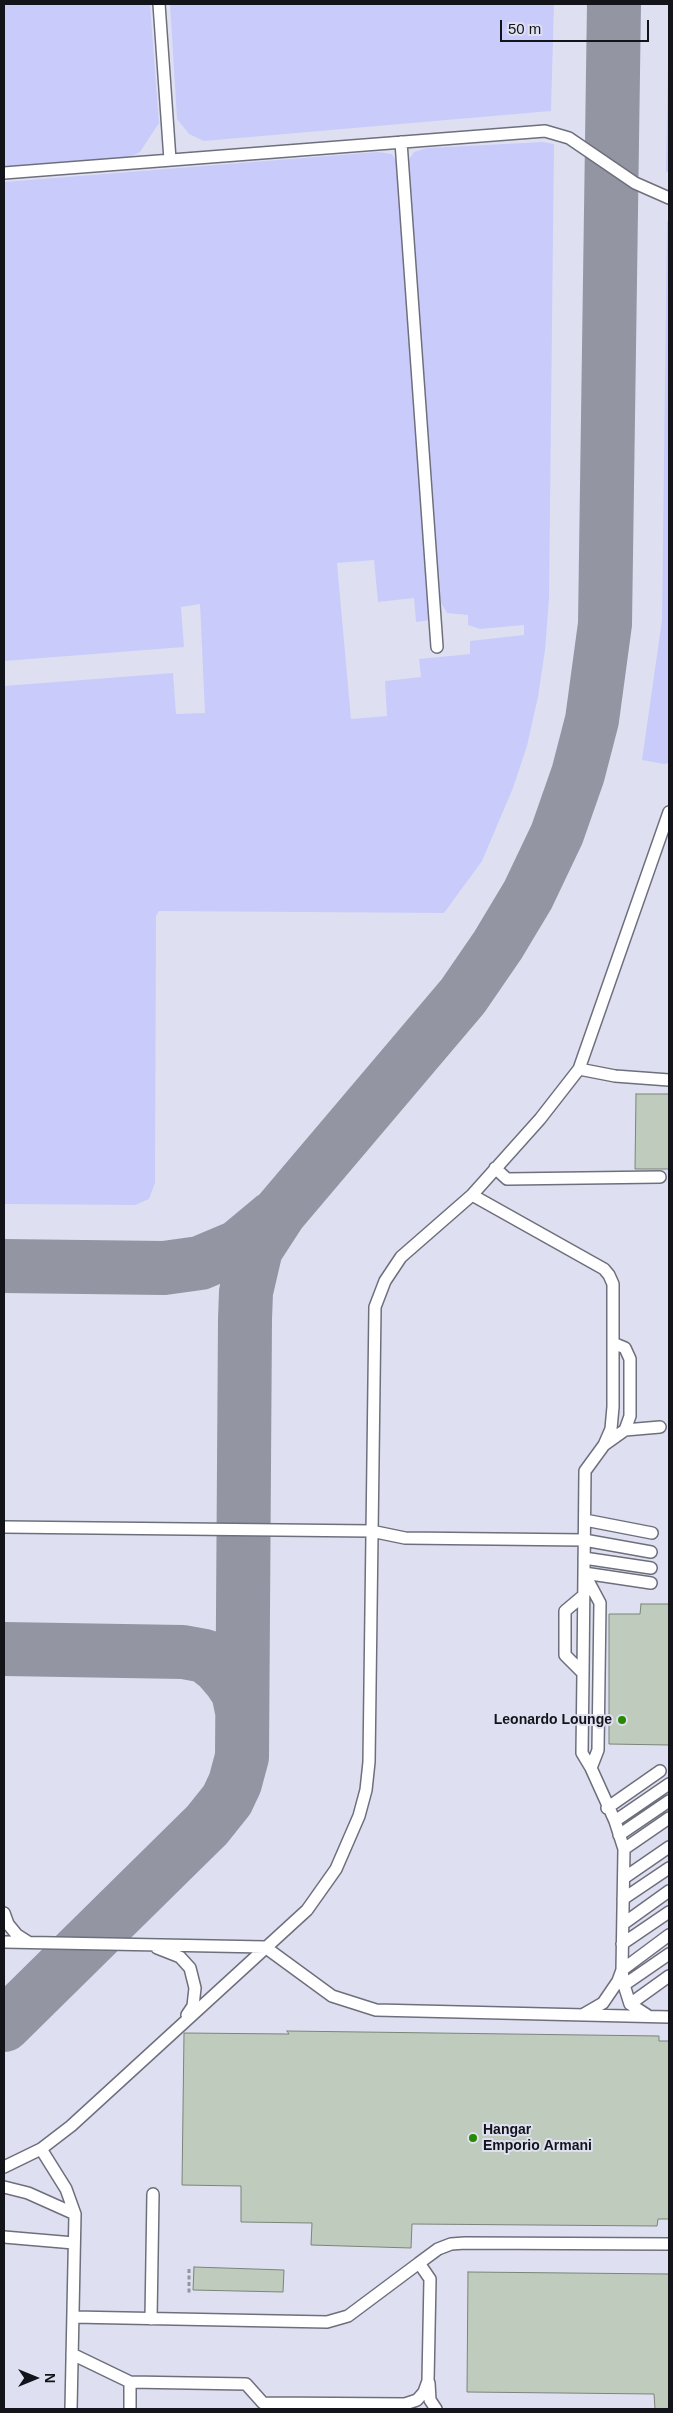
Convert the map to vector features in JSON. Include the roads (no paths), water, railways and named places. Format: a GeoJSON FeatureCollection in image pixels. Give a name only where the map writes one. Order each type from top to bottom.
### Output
{"type":"FeatureCollection","features":[{"type":"Feature","properties":{"kind":"lane"},"geometry":{"type":"LineString","coordinates":[[159,4],[170,160]]}},
{"type":"Feature","properties":{"kind":"lane"},"geometry":{"type":"LineString","coordinates":[[4,173],[545,131],[569,138],[635,183],[669,198]]}},
{"type":"Feature","properties":{"kind":"lane"},"geometry":{"type":"LineString","coordinates":[[401,142],[437,647]]}},
{"type":"Feature","properties":{"kind":"lane"},"geometry":{"type":"LineString","coordinates":[[4,2167],[40,2149],[71,2126],[307,1910],[336,1870],[348,1845],[366,1790],[369,1762],[375,1307],[385,1280],[401,1258],[472,1195],[540,1118],[579,1069],[669,812]]}},
{"type":"Feature","properties":{"kind":"lane"},"geometry":{"type":"LineString","coordinates":[[579,1069],[615,1076],[669,1080]]}},
{"type":"Feature","properties":{"kind":"lane"},"geometry":{"type":"LineString","coordinates":[[495,1168],[507,1179],[660,1177]]}},
{"type":"Feature","properties":{"kind":"lane"},"geometry":{"type":"LineString","coordinates":[[472,1195],[604,1269],[613,1284],[613,1414],[611,1429],[604,1445],[585,1471],[582,1753],[591,1768],[607,1808],[615,1821],[624,1849],[622,1944],[624,1985],[630,2004],[650,2016]]}},
{"type":"Feature","properties":{"kind":"lane"},"geometry":{"type":"LineString","coordinates":[[613,1343],[625,1348],[630,1359],[630,1416],[625,1430]]}},
{"type":"Feature","properties":{"kind":"lane"},"geometry":{"type":"LineString","coordinates":[[604,1445],[625,1430],[660,1428]]}},
{"type":"Feature","properties":{"kind":"lane"},"geometry":{"type":"LineString","coordinates":[[584,1520],[652,1533]]}},
{"type":"Feature","properties":{"kind":"lane"},"geometry":{"type":"LineString","coordinates":[[4,1527],[371,1531],[405,1538],[584,1540],[651,1552]]}},
{"type":"Feature","properties":{"kind":"lane"},"geometry":{"type":"LineString","coordinates":[[584,1558],[652,1568]]}},
{"type":"Feature","properties":{"kind":"lane"},"geometry":{"type":"LineString","coordinates":[[584,1573],[652,1583]]}},
{"type":"Feature","properties":{"kind":"lane"},"geometry":{"type":"LineString","coordinates":[[584,1573],[600,1603],[598,1750],[591,1768]]}},
{"type":"Feature","properties":{"kind":"lane"},"geometry":{"type":"LineString","coordinates":[[583,1673],[565,1654],[565,1611],[584,1595]]}},
{"type":"Feature","properties":{"kind":"lane"},"geometry":{"type":"LineString","coordinates":[[607,1808],[660,1771]]}},
{"type":"Feature","properties":{"kind":"lane"},"geometry":{"type":"LineString","coordinates":[[615,1821],[669,1784]]}},
{"type":"Feature","properties":{"kind":"lane"},"geometry":{"type":"LineString","coordinates":[[619,1835],[669,1801]]}},
{"type":"Feature","properties":{"kind":"lane"},"geometry":{"type":"LineString","coordinates":[[624,1849],[669,1818]]}},
{"type":"Feature","properties":{"kind":"lane"},"geometry":{"type":"LineString","coordinates":[[624,1878],[669,1847]]}},
{"type":"Feature","properties":{"kind":"lane"},"geometry":{"type":"LineString","coordinates":[[623,1899],[669,1868]]}},
{"type":"Feature","properties":{"kind":"lane"},"geometry":{"type":"LineString","coordinates":[[623,1924],[669,1891]]}},
{"type":"Feature","properties":{"kind":"lane"},"geometry":{"type":"LineString","coordinates":[[622,1944],[669,1912]]}},
{"type":"Feature","properties":{"kind":"lane"},"geometry":{"type":"LineString","coordinates":[[4,1913],[8,1924],[17,1935],[28,1942]]}},
{"type":"Feature","properties":{"kind":"lane"},"geometry":{"type":"LineString","coordinates":[[582,2015],[595,2010],[603,2003],[618,1981],[622,1970],[669,1935]]}},
{"type":"Feature","properties":{"kind":"lane"},"geometry":{"type":"LineString","coordinates":[[4,1942],[265,1947],[332,1996],[376,2010],[669,2017]]}},
{"type":"Feature","properties":{"kind":"lane"},"geometry":{"type":"LineString","coordinates":[[135,1944],[164,1950],[180,1957],[190,1968],[195,1988],[193,2006],[182,2023]]}},
{"type":"Feature","properties":{"kind":"lane"},"geometry":{"type":"LineString","coordinates":[[624,1985],[669,1954]]}},
{"type":"Feature","properties":{"kind":"lane"},"geometry":{"type":"LineString","coordinates":[[630,2004],[669,1976]]}},
{"type":"Feature","properties":{"kind":"lane"},"geometry":{"type":"LineString","coordinates":[[40,2149],[66,2189],[75,2214],[71,2409]]}},
{"type":"Feature","properties":{"kind":"lane"},"geometry":{"type":"LineString","coordinates":[[4,2187],[28,2193],[75,2214]]}},
{"type":"Feature","properties":{"kind":"lane"},"geometry":{"type":"LineString","coordinates":[[151,2318],[153,2194]]}},
{"type":"Feature","properties":{"kind":"lane"},"geometry":{"type":"LineString","coordinates":[[4,2237],[74,2244]]}},
{"type":"Feature","properties":{"kind":"lane"},"geometry":{"type":"LineString","coordinates":[[73,2317],[327,2322],[348,2316],[438,2249],[451,2244],[669,2244]]}},
{"type":"Feature","properties":{"kind":"lane"},"geometry":{"type":"LineString","coordinates":[[419,2263],[430,2279],[428,2381],[430,2400],[436,2409]]}},
{"type":"Feature","properties":{"kind":"lane"},"geometry":{"type":"LineString","coordinates":[[72,2354],[130,2382],[246,2384],[262,2403],[405,2404],[416,2400],[424,2392],[428,2381]]}},
{"type":"Feature","properties":{"kind":"lane"},"geometry":{"type":"LineString","coordinates":[[130,2382],[130,2409]]}},
{"type":"Feature","properties":{"kind":"place","name":"Leonardo Lounge"},"geometry":{"type":"Point","coordinates":[622,1720]}},
{"type":"Feature","properties":{"kind":"place","name":"Hangar Emporio Armani"},"geometry":{"type":"Point","coordinates":[473,2138]}}]}
